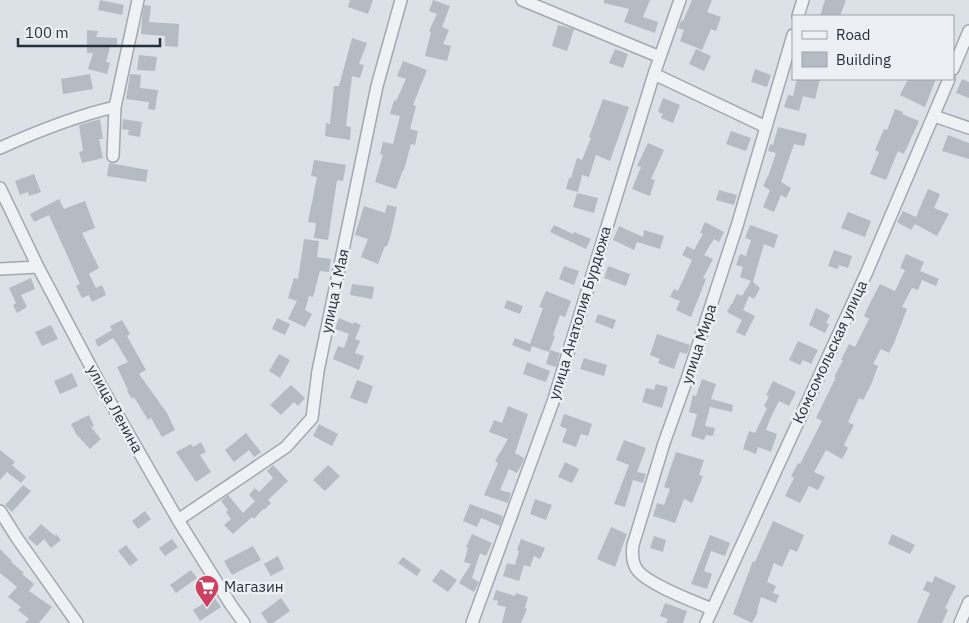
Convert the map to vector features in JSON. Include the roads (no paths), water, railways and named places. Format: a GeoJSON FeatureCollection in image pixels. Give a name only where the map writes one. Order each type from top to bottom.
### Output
{"type":"FeatureCollection","features":[{"type":"Feature","properties":{"kind":"street"},"geometry":{"type":"LineString","coordinates":[[113,156],[115,108],[138,0]]}},
{"type":"Feature","properties":{"kind":"street","name":"улица 1 Мая"},"geometry":{"type":"LineString","coordinates":[[178,520],[286,447],[312,418],[318,371],[377,86],[401,0]]}},
{"type":"Feature","properties":{"kind":"street"},"geometry":{"type":"LineString","coordinates":[[522,0],[660,56]]}},
{"type":"Feature","properties":{"kind":"street","name":"улица Анатолия Бурдюжа"},"geometry":{"type":"LineString","coordinates":[[472,623],[553,402],[654,74],[680,0]]}},
{"type":"Feature","properties":{"kind":"street"},"geometry":{"type":"LineString","coordinates":[[798,15],[803,0]]}},
{"type":"Feature","properties":{"kind":"street"},"geometry":{"type":"LineString","coordinates":[[954,67],[969,31]]}},
{"type":"Feature","properties":{"kind":"street","name":"улица Мира"},"geometry":{"type":"LineString","coordinates":[[712,610],[647,579],[636,569],[632,554],[645,502],[737,226],[792,38]]}},
{"type":"Feature","properties":{"kind":"street"},"geometry":{"type":"LineString","coordinates":[[654,74],[766,127]]}},
{"type":"Feature","properties":{"kind":"street","name":"Комсомольская улица"},"geometry":{"type":"LineString","coordinates":[[706,623],[866,274],[949,80]]}},
{"type":"Feature","properties":{"kind":"street"},"geometry":{"type":"LineString","coordinates":[[0,148],[55,125],[88,114],[115,108]]}},
{"type":"Feature","properties":{"kind":"street"},"geometry":{"type":"LineString","coordinates":[[934,116],[969,128]]}},
{"type":"Feature","properties":{"kind":"street","name":"улица Ленина"},"geometry":{"type":"LineString","coordinates":[[0,188],[38,267],[101,386],[178,520],[244,623]]}},
{"type":"Feature","properties":{"kind":"street"},"geometry":{"type":"LineString","coordinates":[[0,269],[38,267]]}},
{"type":"Feature","properties":{"kind":"street"},"geometry":{"type":"LineString","coordinates":[[0,510],[17,538],[76,623]]}},
{"type":"Feature","properties":{"kind":"street"},"geometry":{"type":"LineString","coordinates":[[960,623],[969,602]]}},
{"type":"Feature","properties":{"kind":"place","name":"Магазин"},"geometry":{"type":"Point","coordinates":[207,608]}}]}
